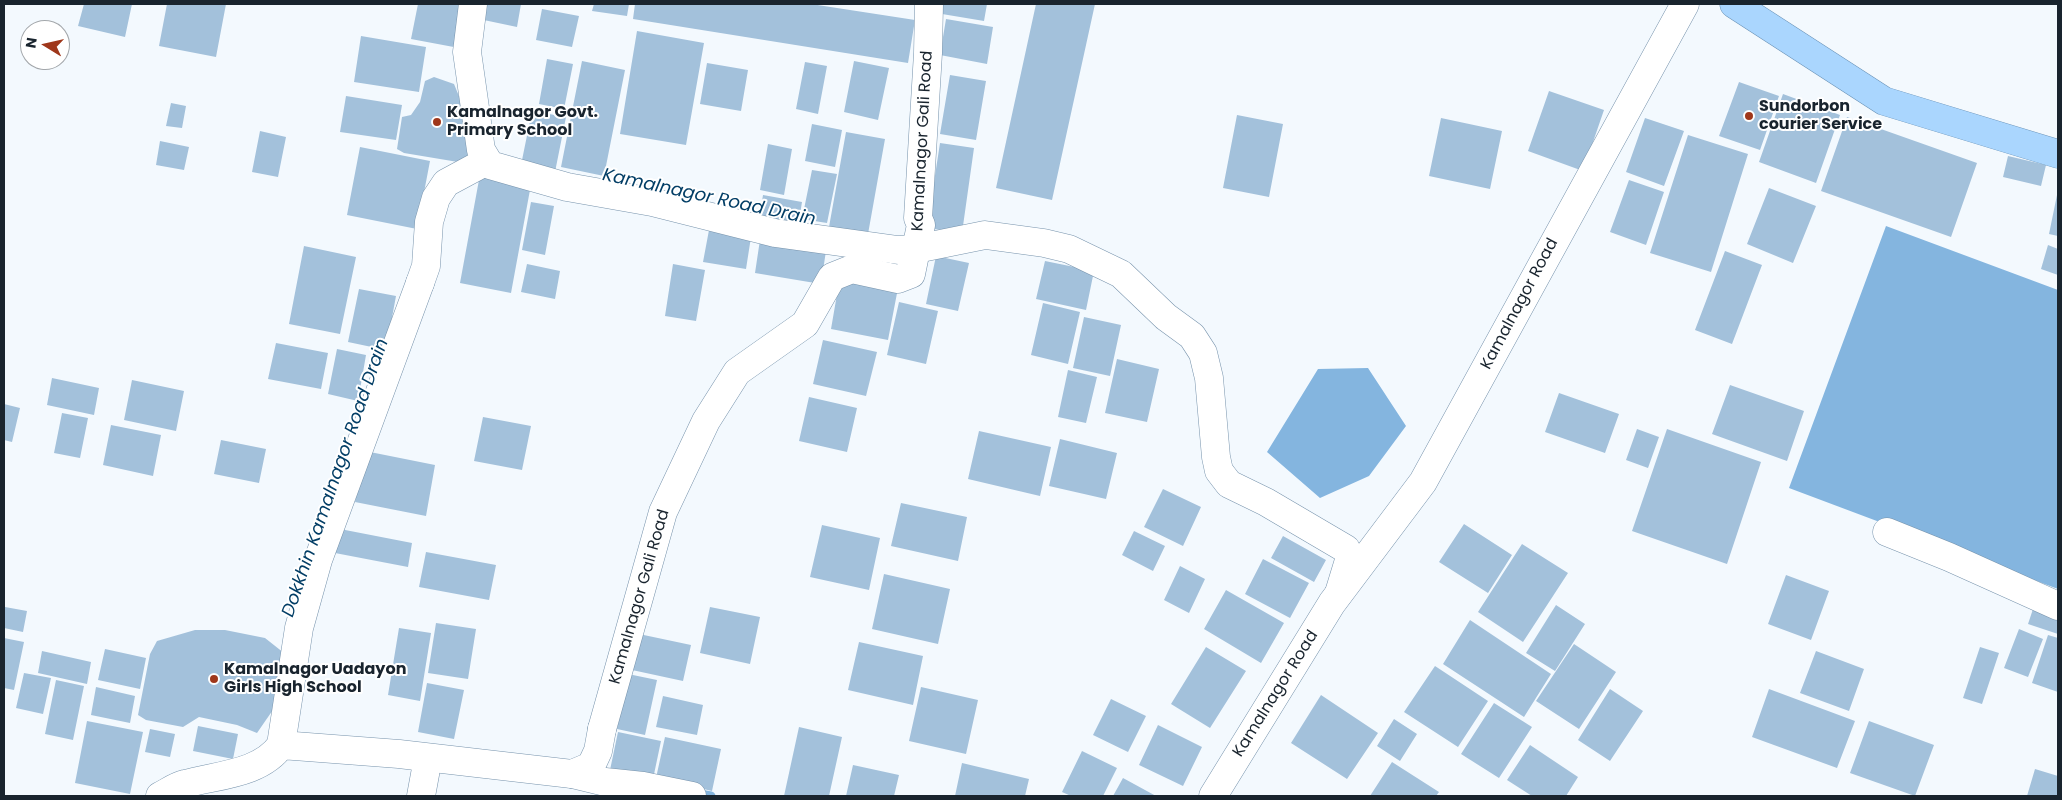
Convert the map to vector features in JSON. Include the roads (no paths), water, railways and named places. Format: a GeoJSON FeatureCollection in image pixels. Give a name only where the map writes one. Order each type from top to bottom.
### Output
{"type":"FeatureCollection","features":[{"type":"Feature","properties":{"kind":"highway"},"geometry":{"type":"LineString","coordinates":[[1734,4],[1884,101],[2058,154]]}},
{"type":"Feature","properties":{"kind":"street"},"geometry":{"type":"LineString","coordinates":[[160,796],[182,784],[248,769],[273,757],[281,745],[299,628],[318,560],[426,266],[430,222],[436,198],[446,182],[487,161],[481,150],[466,52],[473,4]]}},
{"type":"Feature","properties":{"kind":"street","name":"Kamalnagor Gali Road"},"geometry":{"type":"LineString","coordinates":[[572,774],[591,766],[598,751],[602,729],[663,512],[706,421],[737,372],[805,324],[832,277],[852,269],[898,279],[911,274],[921,225],[918,218],[928,53],[929,4]]}},
{"type":"Feature","properties":{"kind":"street","name":"Kamalnagor Road"},"geometry":{"type":"LineString","coordinates":[[1213,796],[1339,593],[1423,482],[1684,4]]}},
{"type":"Feature","properties":{"kind":"street","name":"Kamalnagor Road"},"geometry":{"type":"LineString","coordinates":[[487,161],[496,168],[567,187],[652,202],[775,233],[880,248],[916,250],[985,234],[1070,249],[1121,274],[1172,322],[1192,336],[1203,353],[1209,378],[1216,457],[1219,471],[1229,484],[1266,502],[1346,549],[1350,557],[1339,593]]}},
{"type":"Feature","properties":{"kind":"street"},"geometry":{"type":"LineString","coordinates":[[1887,532],[1949,557],[2058,606]]}},
{"type":"Feature","properties":{"kind":"street"},"geometry":{"type":"LineString","coordinates":[[281,745],[399,754],[572,774],[606,782],[643,786],[692,796]]}},
{"type":"Feature","properties":{"kind":"street"},"geometry":{"type":"LineString","coordinates":[[421,796],[428,758]]}},
{"type":"Feature","properties":{"kind":"water"},"geometry":{"type":"Polygon","coordinates":[[[1886,226],[2058,290],[2058,589],[1789,488],[1886,226]]]}},
{"type":"Feature","properties":{"kind":"water"},"geometry":{"type":"Polygon","coordinates":[[[1368,368],[1406,426],[1369,476],[1320,498],[1267,452],[1318,369],[1368,368]]]}},
{"type":"Feature","properties":{"kind":"waterway","name":"Dokkhin Kamalnagor Road Drain"},"geometry":{"type":"LineString","coordinates":[[694,793],[711,796]]}},
{"type":"Feature","properties":{"kind":"place","name":"Sundorbon courier Service"},"geometry":{"type":"Point","coordinates":[1749,116]}},
{"type":"Feature","properties":{"kind":"place","name":"Kamalnagor Govt. Primary School"},"geometry":{"type":"Point","coordinates":[437,122]}},
{"type":"Feature","properties":{"kind":"place","name":"Kamalnagor Uadayon Girls High School"},"geometry":{"type":"Point","coordinates":[214,679]}},
{"type":"Feature","properties":{"kind":"water label","name":"Kamalnagor Road Drain"},"geometry":{"type":"Point","coordinates":[709,198]}}]}
